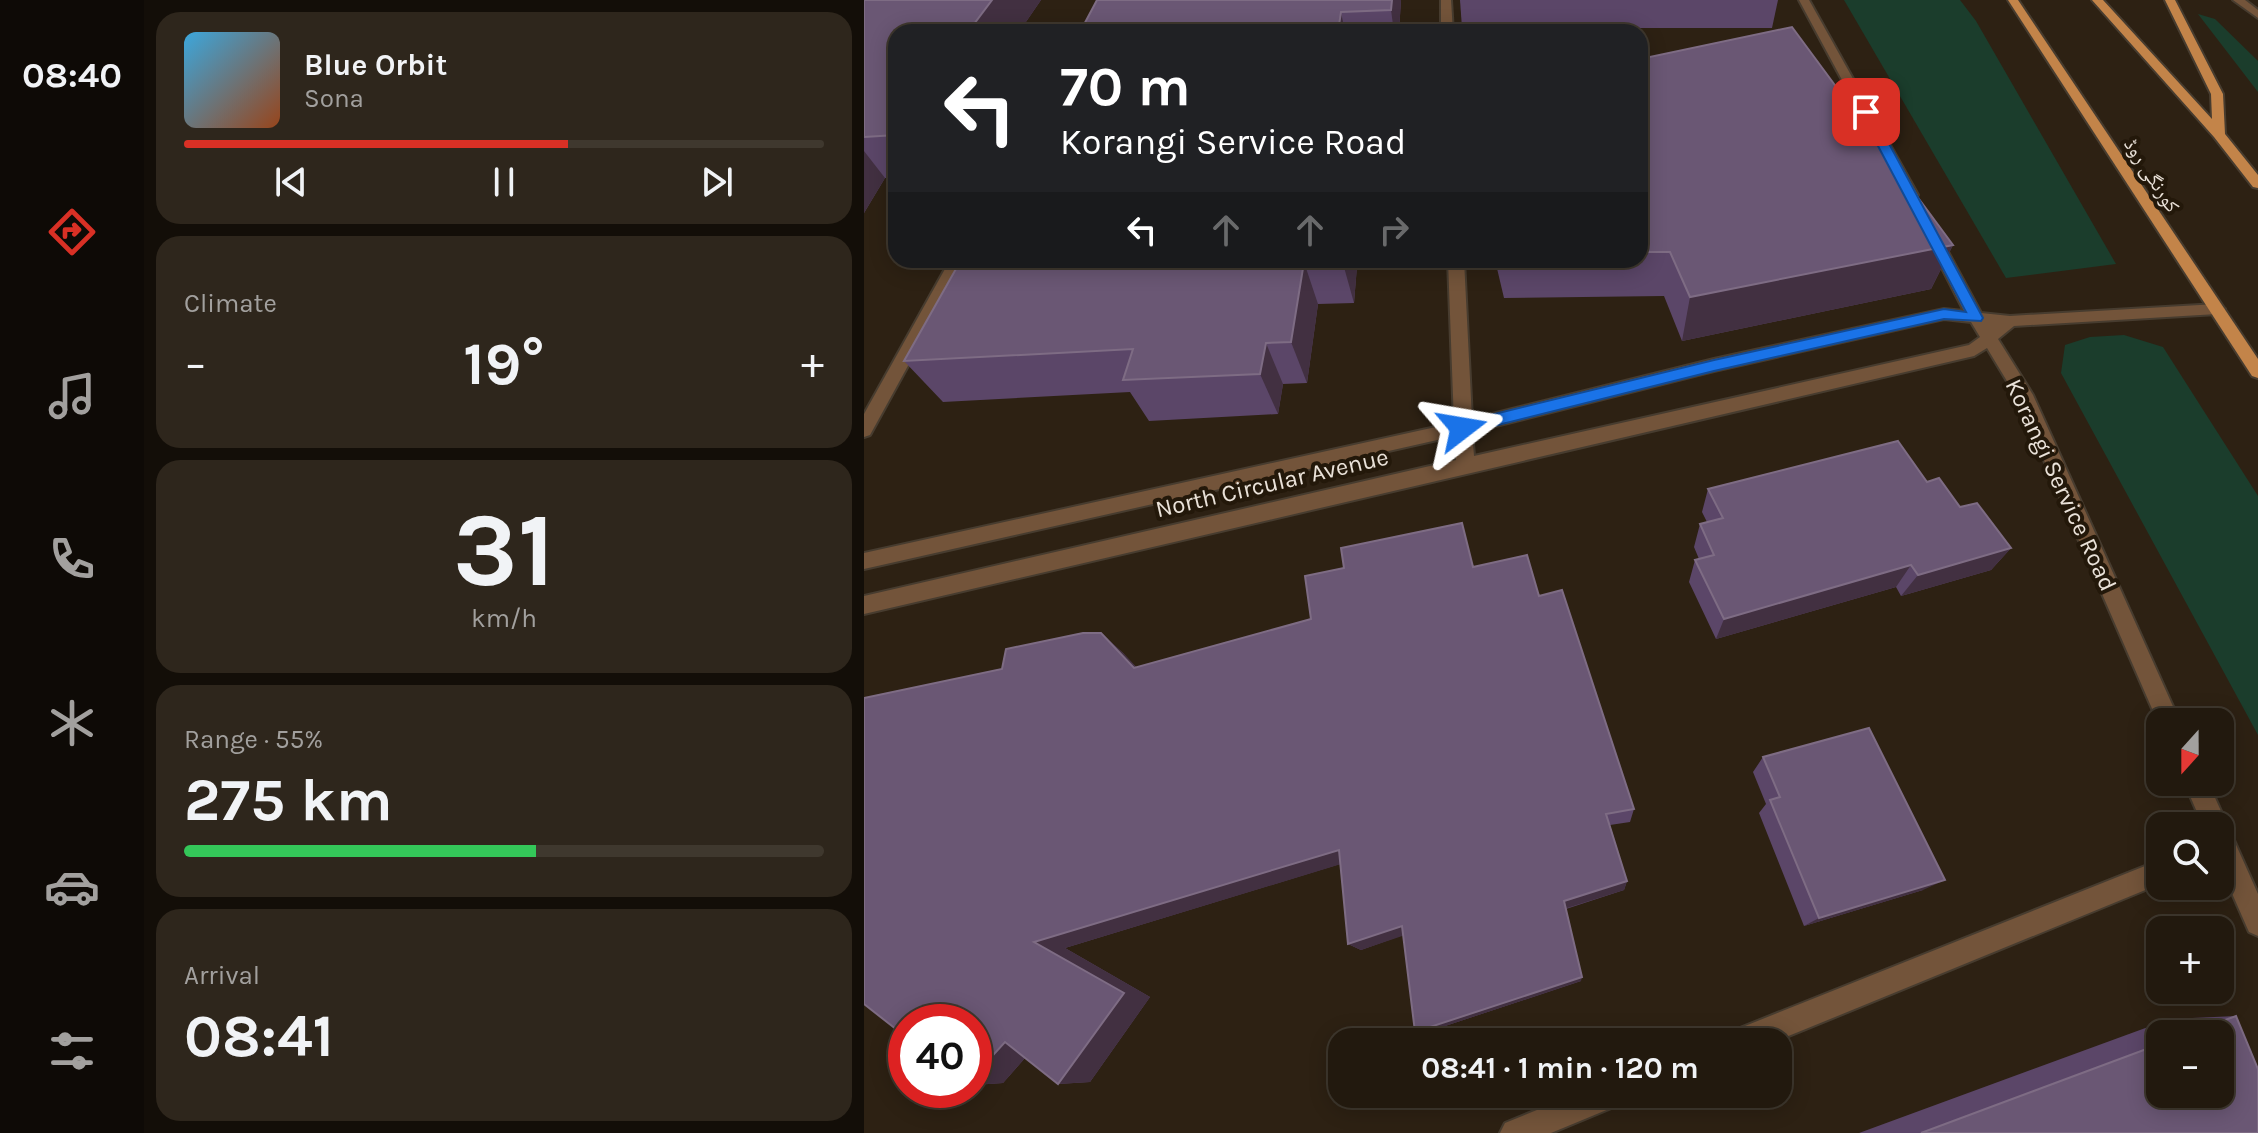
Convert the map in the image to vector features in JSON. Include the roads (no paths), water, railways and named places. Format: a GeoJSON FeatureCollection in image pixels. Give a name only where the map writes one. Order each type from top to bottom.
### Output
{"type":"FeatureCollection","features":[{"type":"Feature","properties":{"kind":"main road","name":"کورنگی روڈ"},"geometry":{"type":"LineString","coordinates":[[2013,0],[2258,372]]}},
{"type":"Feature","properties":{"kind":"main road"},"geometry":{"type":"LineString","coordinates":[[2097,0],[2219,134],[2258,184]]}},
{"type":"Feature","properties":{"kind":"main road"},"geometry":{"type":"LineString","coordinates":[[2170,0],[2217,94],[2219,134]]}},
{"type":"Feature","properties":{"kind":"street"},"geometry":{"type":"LineString","coordinates":[[1446,0],[1447,24]]}},
{"type":"Feature","properties":{"kind":"street","name":"Korangi Service Road"},"geometry":{"type":"LineString","coordinates":[[1804,0],[1976,318],[2024,395],[2163,708]]}},
{"type":"Feature","properties":{"kind":"street"},"geometry":{"type":"LineString","coordinates":[[2247,3],[2258,15]]}},
{"type":"Feature","properties":{"kind":"street"},"geometry":{"type":"LineString","coordinates":[[864,430],[954,268]]}},
{"type":"Feature","properties":{"kind":"street"},"geometry":{"type":"LineString","coordinates":[[1456,268],[1465,465]]}},
{"type":"Feature","properties":{"kind":"street","name":"North Circular Avenue"},"geometry":{"type":"LineString","coordinates":[[864,561],[1462,428],[1714,365],[1944,314],[2010,321],[2217,309]]}},
{"type":"Feature","properties":{"kind":"street","name":"North Circular Avenue"},"geometry":{"type":"LineString","coordinates":[[864,605],[1974,350],[2010,321]]}},
{"type":"Feature","properties":{"kind":"street"},"geometry":{"type":"LineString","coordinates":[[2234,870],[2258,923]]}},
{"type":"Feature","properties":{"kind":"street"},"geometry":{"type":"LineString","coordinates":[[1775,1028],[2146,878]]}},
{"type":"Feature","properties":{"kind":"street"},"geometry":{"type":"LineString","coordinates":[[1515,1133],[1577,1108]]}}]}
